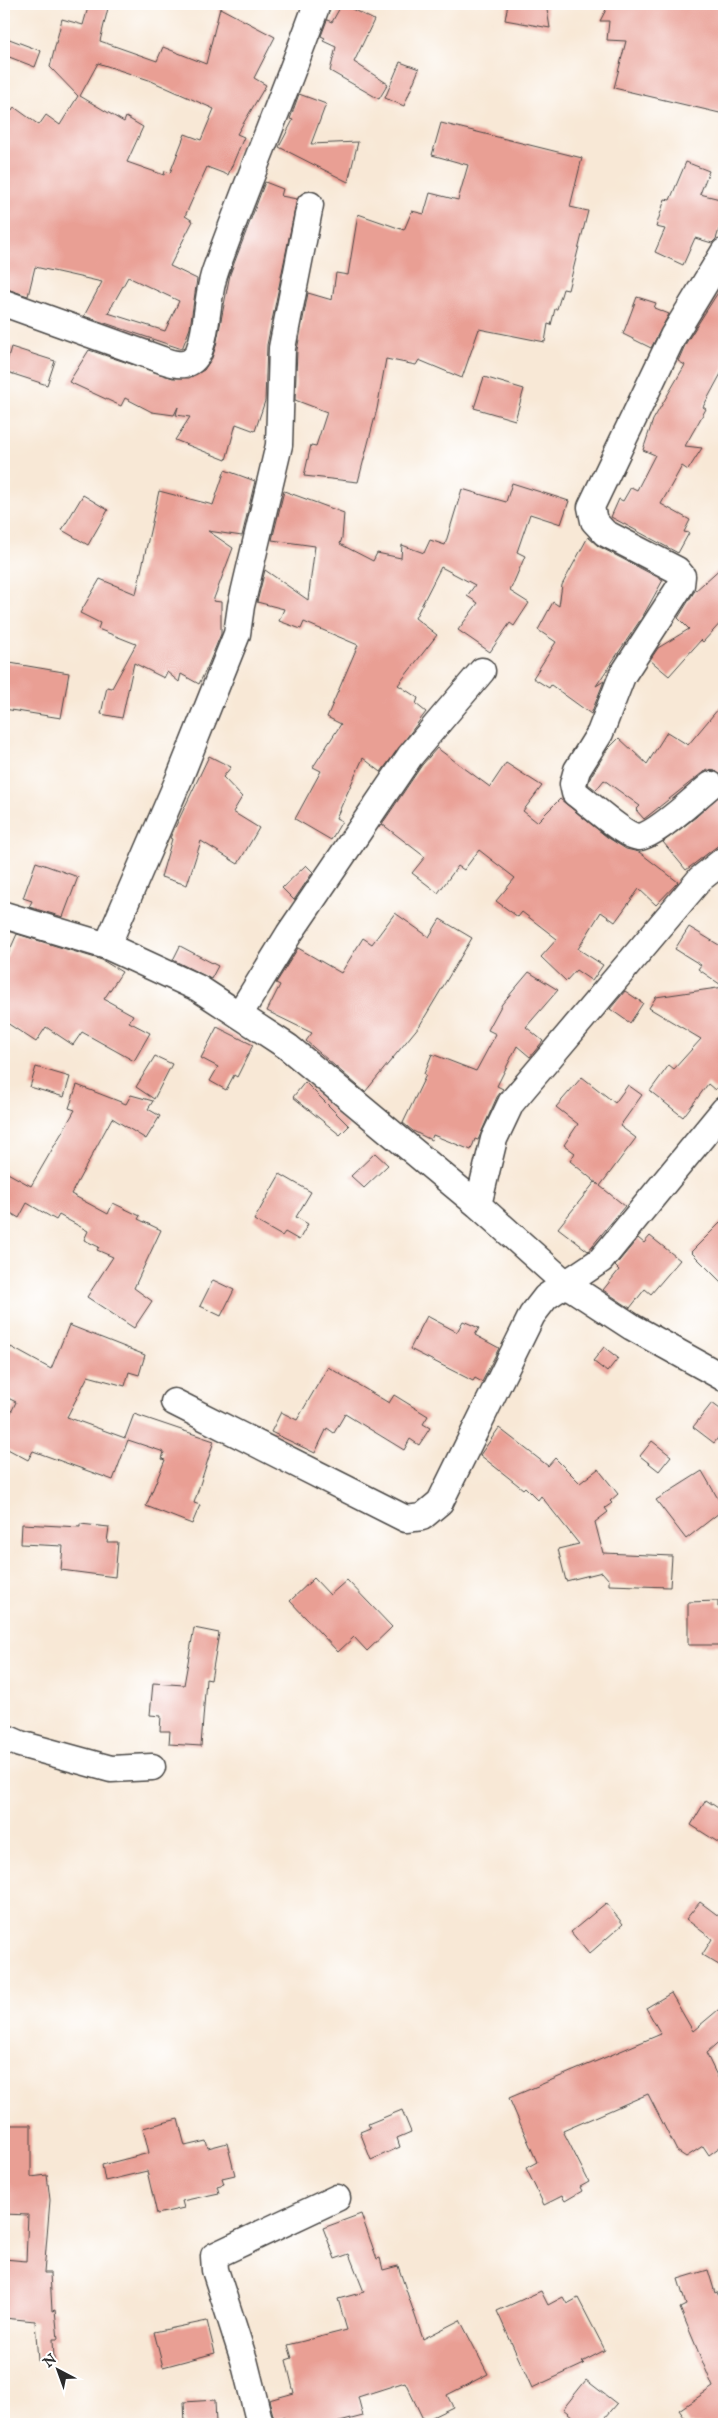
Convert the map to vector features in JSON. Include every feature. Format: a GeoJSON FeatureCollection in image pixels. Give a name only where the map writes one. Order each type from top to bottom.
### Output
{"type":"FeatureCollection","features":[{"type":"Feature","properties":{"kind":"street"},"geometry":{"type":"LineString","coordinates":[[4,303],[165,361],[181,366],[191,362],[199,351],[215,272],[292,74],[317,4]]}},
{"type":"Feature","properties":{"kind":"street"},"geometry":{"type":"LineString","coordinates":[[107,946],[179,778],[237,634],[241,606],[279,445],[282,348],[310,205]]}},
{"type":"Feature","properties":{"kind":"street"},"geometry":{"type":"LineString","coordinates":[[712,784],[652,833],[638,837],[626,832],[575,793],[573,784],[576,770],[600,733],[622,676],[681,585],[682,576],[677,570],[604,533],[594,521],[591,507],[673,336],[724,252]]}},
{"type":"Feature","properties":{"kind":"street"},"geometry":{"type":"LineString","coordinates":[[239,1015],[289,934],[410,756],[482,671]]}},
{"type":"Feature","properties":{"kind":"street"},"geometry":{"type":"LineString","coordinates":[[478,1205],[494,1139],[511,1103],[700,879],[724,860]]}},
{"type":"Feature","properties":{"kind":"street"},"geometry":{"type":"LineString","coordinates":[[4,915],[107,946],[198,988],[288,1047],[478,1205],[566,1284],[632,1327],[724,1378]]}},
{"type":"Feature","properties":{"kind":"street"},"geometry":{"type":"LineString","coordinates":[[174,1402],[406,1519],[422,1517],[440,1502],[532,1315],[546,1297],[602,1260],[724,1110]]}},
{"type":"Feature","properties":{"kind":"street"},"geometry":{"type":"LineString","coordinates":[[4,1737],[20,1744],[111,1769],[152,1767]]}},
{"type":"Feature","properties":{"kind":"street"},"geometry":{"type":"LineString","coordinates":[[260,2424],[244,2360],[215,2270],[214,2256],[337,2198]]}},
{"type":"Feature","properties":{"kind":"building"},"geometry":{"type":"Polygon","coordinates":[[[89,4],[109,4],[100,41],[157,61],[163,47],[206,64],[220,8],[275,37],[254,78],[266,85],[237,134],[244,137],[228,175],[207,167],[185,216],[193,221],[170,266],[197,279],[190,328],[182,349],[84,316],[102,282],[35,267],[28,296],[4,288],[4,121],[14,107],[39,125],[46,115],[60,125],[78,96],[50,67],[62,19],[83,25],[89,4]],[[98,63],[80,96],[124,122],[126,117],[143,127],[127,162],[164,175],[165,171],[170,173],[185,134],[201,140],[214,109],[149,80],[98,63]],[[128,277],[108,313],[165,331],[179,301],[128,277]]]}},
{"type":"Feature","properties":{"kind":"building"},"geometry":{"type":"Polygon","coordinates":[[[342,4],[374,20],[354,62],[388,84],[379,99],[330,71],[336,47],[323,41],[325,38],[321,36],[327,20],[332,22],[342,4]]]}},
{"type":"Feature","properties":{"kind":"building"},"geometry":{"type":"Polygon","coordinates":[[[508,4],[546,4],[550,28],[505,20],[508,4]]]}},
{"type":"Feature","properties":{"kind":"building"},"geometry":{"type":"Polygon","coordinates":[[[609,4],[724,4],[724,114],[614,88],[626,41],[607,40],[609,21],[600,21],[609,4]]]}},
{"type":"Feature","properties":{"kind":"building"},"geometry":{"type":"Polygon","coordinates":[[[4,37],[41,51],[35,67],[4,55],[4,37]]]}},
{"type":"Feature","properties":{"kind":"building"},"geometry":{"type":"Polygon","coordinates":[[[400,62],[419,69],[404,106],[385,98],[400,62]]]}},
{"type":"Feature","properties":{"kind":"building"},"geometry":{"type":"Polygon","coordinates":[[[299,94],[326,104],[311,144],[358,142],[348,182],[279,147],[293,120],[290,119],[299,94]]]}},
{"type":"Feature","properties":{"kind":"building"},"geometry":{"type":"Polygon","coordinates":[[[441,123],[582,158],[570,207],[588,211],[568,290],[563,289],[551,325],[548,324],[545,342],[479,329],[462,378],[419,360],[416,365],[386,359],[377,409],[358,482],[304,476],[311,445],[316,446],[327,412],[295,400],[297,350],[308,293],[332,300],[336,273],[348,275],[358,214],[404,230],[412,211],[424,214],[430,193],[458,200],[468,165],[432,155],[441,123]]]}},
{"type":"Feature","properties":{"kind":"building"},"geometry":{"type":"Polygon","coordinates":[[[686,162],[709,171],[700,194],[724,200],[724,214],[716,239],[712,243],[695,238],[683,265],[655,252],[665,229],[656,227],[665,199],[670,200],[686,162]]]}},
{"type":"Feature","properties":{"kind":"building"},"geometry":{"type":"Polygon","coordinates":[[[265,182],[283,189],[281,196],[297,199],[267,345],[265,401],[255,431],[236,424],[226,460],[175,440],[190,417],[176,415],[178,407],[174,415],[152,412],[125,398],[121,406],[69,382],[89,350],[173,378],[189,378],[204,370],[212,358],[216,346],[230,274],[265,182]]]}},
{"type":"Feature","properties":{"kind":"building"},"geometry":{"type":"Polygon","coordinates":[[[724,283],[724,368],[703,407],[706,409],[685,446],[702,448],[688,470],[682,466],[661,504],[690,520],[684,532],[689,533],[678,553],[611,517],[619,499],[623,501],[631,487],[637,490],[655,455],[643,450],[653,420],[685,365],[678,361],[686,343],[724,283]]]}},
{"type":"Feature","properties":{"kind":"building"},"geometry":{"type":"Polygon","coordinates":[[[637,297],[656,303],[654,308],[669,314],[651,348],[623,334],[637,297]]]}},
{"type":"Feature","properties":{"kind":"building"},"geometry":{"type":"Polygon","coordinates":[[[11,347],[55,361],[47,385],[4,371],[11,347]]]}},
{"type":"Feature","properties":{"kind":"building"},"geometry":{"type":"Polygon","coordinates":[[[484,377],[524,389],[515,420],[474,408],[484,377]]]}},
{"type":"Feature","properties":{"kind":"building"},"geometry":{"type":"Polygon","coordinates":[[[225,470],[255,481],[242,536],[208,531],[233,548],[213,601],[221,602],[221,634],[199,684],[181,674],[179,682],[167,672],[164,678],[134,663],[122,718],[101,714],[107,687],[112,688],[136,644],[98,629],[100,623],[80,613],[100,579],[136,594],[159,491],[213,505],[225,470]]]}},
{"type":"Feature","properties":{"kind":"building"},"geometry":{"type":"Polygon","coordinates":[[[512,483],[569,501],[561,524],[530,514],[517,552],[525,556],[510,591],[529,603],[514,626],[510,623],[490,652],[458,630],[478,603],[467,596],[475,585],[441,567],[415,618],[437,635],[398,685],[418,698],[416,704],[426,712],[381,772],[363,758],[336,818],[342,821],[331,840],[295,819],[321,771],[313,767],[341,724],[327,717],[358,645],[304,622],[301,629],[279,621],[284,609],[257,602],[265,570],[308,600],[315,546],[272,540],[284,491],[344,513],[340,544],[373,561],[377,553],[401,558],[402,545],[424,553],[430,540],[445,545],[462,489],[506,502],[512,483]]]}},
{"type":"Feature","properties":{"kind":"building"},"geometry":{"type":"Polygon","coordinates":[[[83,495],[108,510],[88,545],[62,530],[83,495]]]}},
{"type":"Feature","properties":{"kind":"building"},"geometry":{"type":"Polygon","coordinates":[[[588,537],[598,546],[663,580],[643,616],[596,686],[604,681],[591,714],[551,685],[549,688],[533,678],[556,642],[538,630],[553,602],[559,606],[562,585],[588,537]]]}},
{"type":"Feature","properties":{"kind":"building"},"geometry":{"type":"Polygon","coordinates":[[[724,565],[724,619],[703,642],[701,640],[669,676],[650,660],[658,648],[689,629],[678,618],[694,592],[724,565]]]}},
{"type":"Feature","properties":{"kind":"building"},"geometry":{"type":"Polygon","coordinates":[[[4,662],[69,673],[61,718],[4,709],[4,662]]]}},
{"type":"Feature","properties":{"kind":"building"},"geometry":{"type":"Polygon","coordinates":[[[724,702],[724,779],[716,771],[708,770],[702,773],[644,819],[636,810],[640,806],[604,780],[596,790],[588,784],[607,750],[619,738],[647,764],[667,732],[688,745],[724,702]]]}},
{"type":"Feature","properties":{"kind":"building"},"geometry":{"type":"Polygon","coordinates":[[[437,748],[490,787],[506,763],[542,786],[523,811],[537,822],[560,799],[607,837],[626,849],[639,852],[678,882],[656,905],[639,889],[615,922],[601,912],[578,949],[603,965],[592,981],[576,970],[566,981],[541,957],[557,939],[522,912],[518,917],[496,901],[515,878],[479,850],[464,870],[458,866],[438,893],[412,873],[425,857],[382,824],[422,765],[437,748]]]}},
{"type":"Feature","properties":{"kind":"building"},"geometry":{"type":"Polygon","coordinates":[[[209,756],[231,767],[223,777],[242,797],[233,812],[259,828],[238,864],[201,841],[187,885],[161,877],[172,839],[170,838],[209,756]]]}},
{"type":"Feature","properties":{"kind":"building"},"geometry":{"type":"Polygon","coordinates":[[[724,791],[724,841],[686,870],[663,842],[696,817],[724,791]]]}},
{"type":"Feature","properties":{"kind":"building"},"geometry":{"type":"Polygon","coordinates":[[[36,862],[78,877],[63,917],[29,907],[32,901],[23,898],[36,862]]]}},
{"type":"Feature","properties":{"kind":"building"},"geometry":{"type":"Polygon","coordinates":[[[306,865],[313,872],[294,900],[282,888],[306,865]]]}},
{"type":"Feature","properties":{"kind":"building"},"geometry":{"type":"Polygon","coordinates":[[[395,913],[429,937],[440,919],[472,938],[420,1025],[365,1092],[306,1041],[312,1033],[267,1011],[280,985],[276,983],[298,948],[341,973],[363,938],[372,944],[395,913]]]}},
{"type":"Feature","properties":{"kind":"building"},"geometry":{"type":"Polygon","coordinates":[[[689,927],[724,948],[724,987],[698,969],[701,965],[675,949],[689,927]]]}},
{"type":"Feature","properties":{"kind":"building"},"geometry":{"type":"Polygon","coordinates":[[[17,934],[102,960],[122,972],[104,999],[133,1015],[129,1022],[150,1033],[134,1061],[82,1032],[73,1045],[46,1027],[36,1042],[4,1021],[4,963],[17,934]]]}},
{"type":"Feature","properties":{"kind":"building"},"geometry":{"type":"Polygon","coordinates":[[[180,946],[218,966],[211,979],[173,960],[180,946]]]}},
{"type":"Feature","properties":{"kind":"building"},"geometry":{"type":"Polygon","coordinates":[[[529,972],[558,990],[526,1027],[543,1041],[530,1057],[517,1046],[497,1086],[503,1089],[497,1097],[478,1140],[475,1139],[471,1150],[433,1135],[431,1140],[413,1131],[403,1123],[426,1075],[424,1074],[432,1054],[476,1071],[496,1034],[488,1030],[502,1004],[529,972]]]}},
{"type":"Feature","properties":{"kind":"building"},"geometry":{"type":"Polygon","coordinates":[[[724,987],[724,1079],[715,1090],[708,1084],[683,1117],[650,1091],[669,1065],[674,1069],[701,1039],[649,1008],[656,997],[724,987]]]}},
{"type":"Feature","properties":{"kind":"building"},"geometry":{"type":"Polygon","coordinates":[[[625,991],[643,1003],[630,1023],[610,1009],[625,991]]]}},
{"type":"Feature","properties":{"kind":"building"},"geometry":{"type":"Polygon","coordinates":[[[217,1027],[253,1045],[237,1077],[234,1075],[226,1090],[210,1081],[218,1067],[201,1058],[217,1027]]]}},
{"type":"Feature","properties":{"kind":"building"},"geometry":{"type":"Polygon","coordinates":[[[155,1056],[172,1064],[154,1099],[136,1087],[155,1056]]]}},
{"type":"Feature","properties":{"kind":"building"},"geometry":{"type":"Polygon","coordinates":[[[36,1067],[70,1077],[64,1097],[30,1087],[36,1067]]]}},
{"type":"Feature","properties":{"kind":"building"},"geometry":{"type":"Polygon","coordinates":[[[582,1077],[615,1103],[628,1085],[642,1095],[620,1126],[636,1138],[600,1186],[625,1206],[588,1251],[558,1228],[595,1182],[599,1185],[570,1161],[575,1153],[564,1145],[578,1124],[556,1107],[582,1077]]]}},
{"type":"Feature","properties":{"kind":"building"},"geometry":{"type":"Polygon","coordinates":[[[305,1082],[349,1126],[340,1135],[293,1097],[305,1082]]]}},
{"type":"Feature","properties":{"kind":"building"},"geometry":{"type":"Polygon","coordinates":[[[77,1085],[126,1104],[131,1095],[153,1101],[148,1109],[160,1116],[146,1139],[112,1118],[71,1194],[108,1214],[113,1203],[140,1216],[138,1219],[161,1230],[134,1288],[152,1301],[134,1328],[87,1297],[113,1257],[97,1250],[99,1247],[84,1240],[88,1231],[59,1215],[56,1220],[27,1203],[19,1218],[4,1209],[4,1171],[31,1186],[75,1110],[69,1108],[77,1085]]]}},
{"type":"Feature","properties":{"kind":"building"},"geometry":{"type":"Polygon","coordinates":[[[375,1153],[388,1165],[364,1188],[351,1176],[375,1153]]]}},
{"type":"Feature","properties":{"kind":"building"},"geometry":{"type":"Polygon","coordinates":[[[280,1174],[311,1192],[296,1217],[308,1224],[299,1240],[285,1232],[282,1236],[254,1220],[280,1174]]]}},
{"type":"Feature","properties":{"kind":"building"},"geometry":{"type":"Polygon","coordinates":[[[724,1219],[724,1285],[691,1252],[724,1219]]]}},
{"type":"Feature","properties":{"kind":"building"},"geometry":{"type":"Polygon","coordinates":[[[650,1236],[680,1260],[651,1294],[645,1289],[630,1308],[603,1290],[619,1270],[615,1266],[638,1238],[644,1243],[650,1236]]]}},
{"type":"Feature","properties":{"kind":"building"},"geometry":{"type":"Polygon","coordinates":[[[213,1280],[234,1290],[221,1316],[200,1306],[213,1280]]]}},
{"type":"Feature","properties":{"kind":"building"},"geometry":{"type":"Polygon","coordinates":[[[427,1316],[457,1332],[463,1321],[479,1328],[475,1335],[499,1348],[482,1382],[475,1378],[473,1381],[410,1349],[427,1316]]]}},
{"type":"Feature","properties":{"kind":"building"},"geometry":{"type":"Polygon","coordinates":[[[69,1325],[145,1355],[139,1375],[129,1372],[125,1386],[88,1376],[67,1417],[125,1438],[134,1414],[214,1441],[194,1503],[200,1505],[192,1524],[146,1506],[165,1460],[162,1459],[164,1452],[128,1440],[113,1480],[33,1451],[28,1460],[4,1447],[4,1427],[16,1402],[4,1396],[4,1361],[11,1347],[51,1369],[69,1325]]]}},
{"type":"Feature","properties":{"kind":"building"},"geometry":{"type":"Polygon","coordinates":[[[604,1347],[618,1358],[607,1372],[593,1361],[604,1347]]]}},
{"type":"Feature","properties":{"kind":"building"},"geometry":{"type":"Polygon","coordinates":[[[328,1367],[389,1403],[394,1395],[428,1416],[423,1424],[430,1428],[419,1445],[410,1439],[404,1450],[345,1414],[334,1433],[327,1428],[315,1453],[271,1432],[281,1412],[297,1420],[328,1367]]]}},
{"type":"Feature","properties":{"kind":"building"},"geometry":{"type":"Polygon","coordinates":[[[712,1403],[724,1412],[724,1430],[714,1443],[693,1427],[712,1403]]]}},
{"type":"Feature","properties":{"kind":"building"},"geometry":{"type":"Polygon","coordinates":[[[499,1428],[548,1466],[555,1458],[580,1483],[598,1469],[618,1494],[610,1501],[612,1503],[605,1508],[608,1512],[595,1522],[603,1553],[672,1556],[670,1587],[609,1585],[609,1580],[602,1572],[566,1581],[558,1549],[579,1544],[541,1496],[538,1500],[525,1487],[523,1489],[480,1455],[499,1428]]]}},
{"type":"Feature","properties":{"kind":"building"},"geometry":{"type":"Polygon","coordinates":[[[652,1441],[671,1456],[659,1471],[640,1456],[652,1441]]]}},
{"type":"Feature","properties":{"kind":"building"},"geometry":{"type":"Polygon","coordinates":[[[702,1471],[724,1509],[686,1539],[656,1500],[702,1471]]]}},
{"type":"Feature","properties":{"kind":"building"},"geometry":{"type":"Polygon","coordinates":[[[22,1524],[80,1527],[80,1524],[109,1527],[107,1542],[118,1542],[115,1577],[61,1570],[63,1546],[21,1544],[22,1524]]]}},
{"type":"Feature","properties":{"kind":"building"},"geometry":{"type":"Polygon","coordinates":[[[314,1578],[330,1595],[347,1580],[392,1627],[367,1651],[354,1637],[338,1652],[290,1601],[314,1578]]]}},
{"type":"Feature","properties":{"kind":"building"},"geometry":{"type":"Polygon","coordinates":[[[718,1601],[718,1607],[724,1607],[724,1645],[688,1645],[688,1602],[718,1601]]]}},
{"type":"Feature","properties":{"kind":"building"},"geometry":{"type":"Polygon","coordinates":[[[194,1628],[219,1633],[211,1680],[206,1679],[201,1746],[169,1744],[170,1731],[160,1731],[161,1716],[150,1715],[153,1683],[184,1685],[194,1628]]]}},
{"type":"Feature","properties":{"kind":"building"},"geometry":{"type":"Polygon","coordinates":[[[706,1800],[724,1812],[724,1846],[691,1825],[706,1800]]]}},
{"type":"Feature","properties":{"kind":"building"},"geometry":{"type":"Polygon","coordinates":[[[700,1902],[724,1920],[724,1968],[702,1955],[712,1939],[686,1919],[700,1902]]]}},
{"type":"Feature","properties":{"kind":"building"},"geometry":{"type":"Polygon","coordinates":[[[606,1903],[623,1924],[589,1954],[571,1932],[606,1903]]]}},
{"type":"Feature","properties":{"kind":"building"},"geometry":{"type":"Polygon","coordinates":[[[671,1993],[693,2031],[724,2005],[724,2037],[706,2053],[724,2090],[724,2144],[709,2155],[703,2146],[686,2157],[677,2151],[648,2094],[563,2131],[589,2182],[580,2187],[582,2191],[565,2201],[562,2196],[544,2205],[526,2168],[537,2162],[509,2098],[661,2034],[646,2008],[671,1993]]]}},
{"type":"Feature","properties":{"kind":"building"},"geometry":{"type":"Polygon","coordinates":[[[402,2110],[411,2132],[397,2138],[400,2147],[371,2160],[360,2132],[370,2128],[368,2124],[402,2110]]]}},
{"type":"Feature","properties":{"kind":"building"},"geometry":{"type":"Polygon","coordinates":[[[178,2119],[185,2146],[206,2141],[208,2148],[227,2143],[235,2175],[222,2178],[224,2184],[217,2186],[219,2193],[182,2201],[184,2208],[157,2214],[147,2171],[105,2181],[102,2165],[149,2153],[143,2128],[178,2119]]]}},
{"type":"Feature","properties":{"kind":"building"},"geometry":{"type":"Polygon","coordinates":[[[4,2125],[31,2125],[31,2177],[47,2175],[50,2200],[44,2273],[50,2273],[52,2311],[55,2310],[58,2339],[53,2339],[54,2360],[38,2361],[35,2321],[4,2318],[4,2259],[26,2261],[28,2215],[4,2214],[4,2125]]]}},
{"type":"Feature","properties":{"kind":"building"},"geometry":{"type":"Polygon","coordinates":[[[361,2214],[377,2259],[380,2258],[383,2270],[398,2266],[423,2339],[460,2320],[488,2374],[447,2395],[453,2407],[424,2421],[405,2382],[358,2397],[363,2416],[332,2424],[285,2424],[283,2417],[274,2419],[269,2400],[294,2393],[286,2360],[292,2358],[288,2345],[347,2330],[338,2299],[364,2292],[349,2254],[335,2259],[323,2228],[361,2214]]]}},
{"type":"Feature","properties":{"kind":"building"},"geometry":{"type":"Polygon","coordinates":[[[708,2270],[715,2293],[717,2292],[724,2310],[724,2424],[689,2424],[679,2410],[713,2387],[680,2308],[686,2305],[678,2279],[708,2270]]]}},
{"type":"Feature","properties":{"kind":"building"},"geometry":{"type":"Polygon","coordinates":[[[541,2291],[548,2305],[563,2297],[567,2304],[578,2298],[605,2350],[582,2362],[584,2364],[532,2388],[497,2311],[541,2291]]]}},
{"type":"Feature","properties":{"kind":"building"},"geometry":{"type":"Polygon","coordinates":[[[207,2321],[215,2353],[163,2367],[154,2332],[207,2321]]]}},
{"type":"Feature","properties":{"kind":"building"},"geometry":{"type":"Polygon","coordinates":[[[586,2380],[617,2404],[600,2424],[582,2424],[563,2409],[586,2380]]]}},
{"type":"Feature","properties":{"kind":"building"},"geometry":{"type":"Polygon","coordinates":[[[215,2400],[216,2424],[185,2424],[184,2402],[215,2400]]]}}]}
